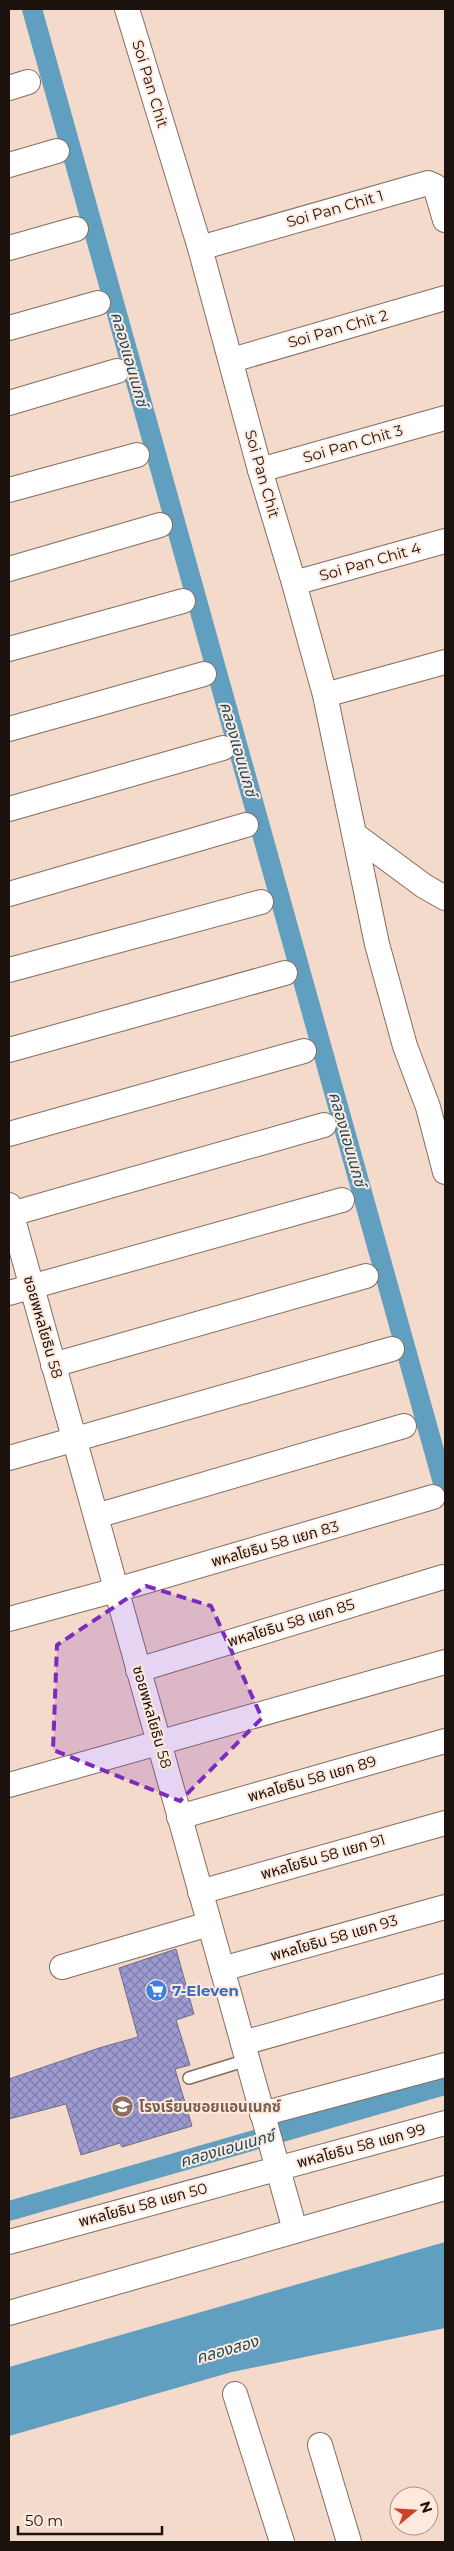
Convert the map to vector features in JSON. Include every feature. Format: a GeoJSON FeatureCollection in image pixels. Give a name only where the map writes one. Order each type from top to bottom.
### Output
{"type":"FeatureCollection","features":[{"type":"Feature","properties":{"kind":"street","name":"Soi Pan Chit"},"geometry":{"type":"LineString","coordinates":[[127,9],[200,248],[232,360],[260,470],[294,583],[324,695],[377,944],[405,1046],[436,1104],[445,1172]]}},
{"type":"Feature","properties":{"kind":"street"},"geometry":{"type":"LineString","coordinates":[[9,165],[57,151]]}},
{"type":"Feature","properties":{"kind":"street","name":"Soi Pan Chit 1"},"geometry":{"type":"LineString","coordinates":[[200,248],[428,183],[435,186],[445,220]]}},
{"type":"Feature","properties":{"kind":"street"},"geometry":{"type":"LineString","coordinates":[[9,248],[76,229]]}},
{"type":"Feature","properties":{"kind":"street","name":"Soi Pan Chit 2"},"geometry":{"type":"LineString","coordinates":[[232,360],[445,298]]}},
{"type":"Feature","properties":{"kind":"street"},"geometry":{"type":"LineString","coordinates":[[9,328],[98,303]]}},
{"type":"Feature","properties":{"kind":"street"},"geometry":{"type":"LineString","coordinates":[[9,404],[117,372]]}},
{"type":"Feature","properties":{"kind":"street","name":"Soi Pan Chit 3"},"geometry":{"type":"LineString","coordinates":[[260,470],[445,418]]}},
{"type":"Feature","properties":{"kind":"street"},"geometry":{"type":"LineString","coordinates":[[9,490],[136,455]]}},
{"type":"Feature","properties":{"kind":"street"},"geometry":{"type":"LineString","coordinates":[[9,569],[160,525]]}},
{"type":"Feature","properties":{"kind":"street","name":"Soi Pan Chit 4"},"geometry":{"type":"LineString","coordinates":[[294,583],[445,541]]}},
{"type":"Feature","properties":{"kind":"street"},"geometry":{"type":"LineString","coordinates":[[9,649],[183,601]]}},
{"type":"Feature","properties":{"kind":"street"},"geometry":{"type":"LineString","coordinates":[[324,695],[445,662]]}},
{"type":"Feature","properties":{"kind":"street"},"geometry":{"type":"LineString","coordinates":[[9,729],[204,674]]}},
{"type":"Feature","properties":{"kind":"street"},"geometry":{"type":"LineString","coordinates":[[9,809],[223,748]]}},
{"type":"Feature","properties":{"kind":"street"},"geometry":{"type":"LineString","coordinates":[[9,894],[246,825]]}},
{"type":"Feature","properties":{"kind":"street"},"geometry":{"type":"LineString","coordinates":[[355,835],[424,886],[445,898]]}},
{"type":"Feature","properties":{"kind":"street"},"geometry":{"type":"LineString","coordinates":[[9,970],[261,902]]}},
{"type":"Feature","properties":{"kind":"street"},"geometry":{"type":"LineString","coordinates":[[9,1050],[285,973]]}},
{"type":"Feature","properties":{"kind":"street"},"geometry":{"type":"LineString","coordinates":[[9,1134],[304,1052]]}},
{"type":"Feature","properties":{"kind":"street"},"geometry":{"type":"LineString","coordinates":[[10,1209],[324,1125]]}},
{"type":"Feature","properties":{"kind":"street"},"geometry":{"type":"LineString","coordinates":[[9,1292],[342,1200]]}},
{"type":"Feature","properties":{"kind":"street","name":"ซอยพหลโยธิน 58"},"geometry":{"type":"LineString","coordinates":[[10,1209],[295,2230]]}},
{"type":"Feature","properties":{"kind":"street"},"geometry":{"type":"LineString","coordinates":[[54,1365],[366,1276]]}},
{"type":"Feature","properties":{"kind":"street"},"geometry":{"type":"LineString","coordinates":[[9,1458],[392,1349]]}},
{"type":"Feature","properties":{"kind":"street"},"geometry":{"type":"LineString","coordinates":[[96,1516],[404,1426]]}},
{"type":"Feature","properties":{"kind":"street","name":"พหลโยธิน 58 แยก 83"},"geometry":{"type":"LineString","coordinates":[[9,1619],[116,1590],[433,1497]]}},
{"type":"Feature","properties":{"kind":"street","name":"พหลโยธิน 58 แยก 85"},"geometry":{"type":"LineString","coordinates":[[138,1670],[443,1577]]}},
{"type":"Feature","properties":{"kind":"street"},"geometry":{"type":"LineString","coordinates":[[9,1784],[159,1744],[445,1662]]}},
{"type":"Feature","properties":{"kind":"street","name":"พหลโยธิน 58 แยก 89"},"geometry":{"type":"LineString","coordinates":[[179,1816],[445,1742]]}},
{"type":"Feature","properties":{"kind":"street","name":"พหลโยธิน 58 แยก 91"},"geometry":{"type":"LineString","coordinates":[[200,1892],[445,1823]]}},
{"type":"Feature","properties":{"kind":"street","name":"พหลโยธิน 58 แยก 93"},"geometry":{"type":"LineString","coordinates":[[222,1969],[445,1907]]}},
{"type":"Feature","properties":{"kind":"street"},"geometry":{"type":"LineString","coordinates":[[62,1967],[210,1924]]}},
{"type":"Feature","properties":{"kind":"street"},"geometry":{"type":"LineString","coordinates":[[245,2051],[445,1986]]}},
{"type":"Feature","properties":{"kind":"street"},"geometry":{"type":"LineString","coordinates":[[269,2139],[445,2064]]}},
{"type":"Feature","properties":{"kind":"street","name":"พหลโยธิน 58 แยก 99"},"geometry":{"type":"LineString","coordinates":[[269,2139],[445,2123]]}},
{"type":"Feature","properties":{"kind":"street","name":"พหลโยธิน 58 แยก 50"},"geometry":{"type":"LineString","coordinates":[[9,2242],[269,2139]]}},
{"type":"Feature","properties":{"kind":"street"},"geometry":{"type":"LineString","coordinates":[[9,2313],[445,2188]]}},
{"type":"Feature","properties":{"kind":"street"},"geometry":{"type":"LineString","coordinates":[[235,2394],[282,2542]]}},
{"type":"Feature","properties":{"kind":"street"},"geometry":{"type":"LineString","coordinates":[[320,2445],[349,2542]]}},
{"type":"Feature","properties":{"kind":"lane"},"geometry":{"type":"LineString","coordinates":[[189,2078],[245,2051]]}},
{"type":"Feature","properties":{"kind":"highlighted area"},"geometry":{"type":"Polygon","coordinates":[[[146,1586],[211,1606],[262,1718],[180,1801],[53,1750],[57,1645],[146,1586]]]}},
{"type":"Feature","properties":{"kind":"water","name":"คลองสอง"},"geometry":{"type":"Polygon","coordinates":[[[445,2242],[445,2328],[232,2372],[9,2436],[9,2367],[445,2242]]]}},
{"type":"Feature","properties":{"kind":"building"},"geometry":{"type":"Polygon","coordinates":[[[176,1949],[194,2014],[176,2020],[190,2065],[175,2069],[192,2126],[122,2147],[120,2143],[81,2155],[66,2104],[9,2119],[9,2079],[99,2048],[138,2037],[119,1968],[176,1949]]]}},
{"type":"Feature","properties":{"kind":"waterway","name":"คลองแอนเนกซ์"},"geometry":{"type":"LineString","coordinates":[[32,9],[445,1490]]}},
{"type":"Feature","properties":{"kind":"waterway","name":"คลองแอนเนกซ์"},"geometry":{"type":"LineString","coordinates":[[9,2211],[445,2085]]}},
{"type":"Feature","properties":{"kind":"place","name":"7-Eleven"},"geometry":{"type":"Point","coordinates":[156,1991]}},
{"type":"Feature","properties":{"kind":"place","name":"โรงเรียนซอยแอนเนกซ์"},"geometry":{"type":"Point","coordinates":[123,2107]}}]}
